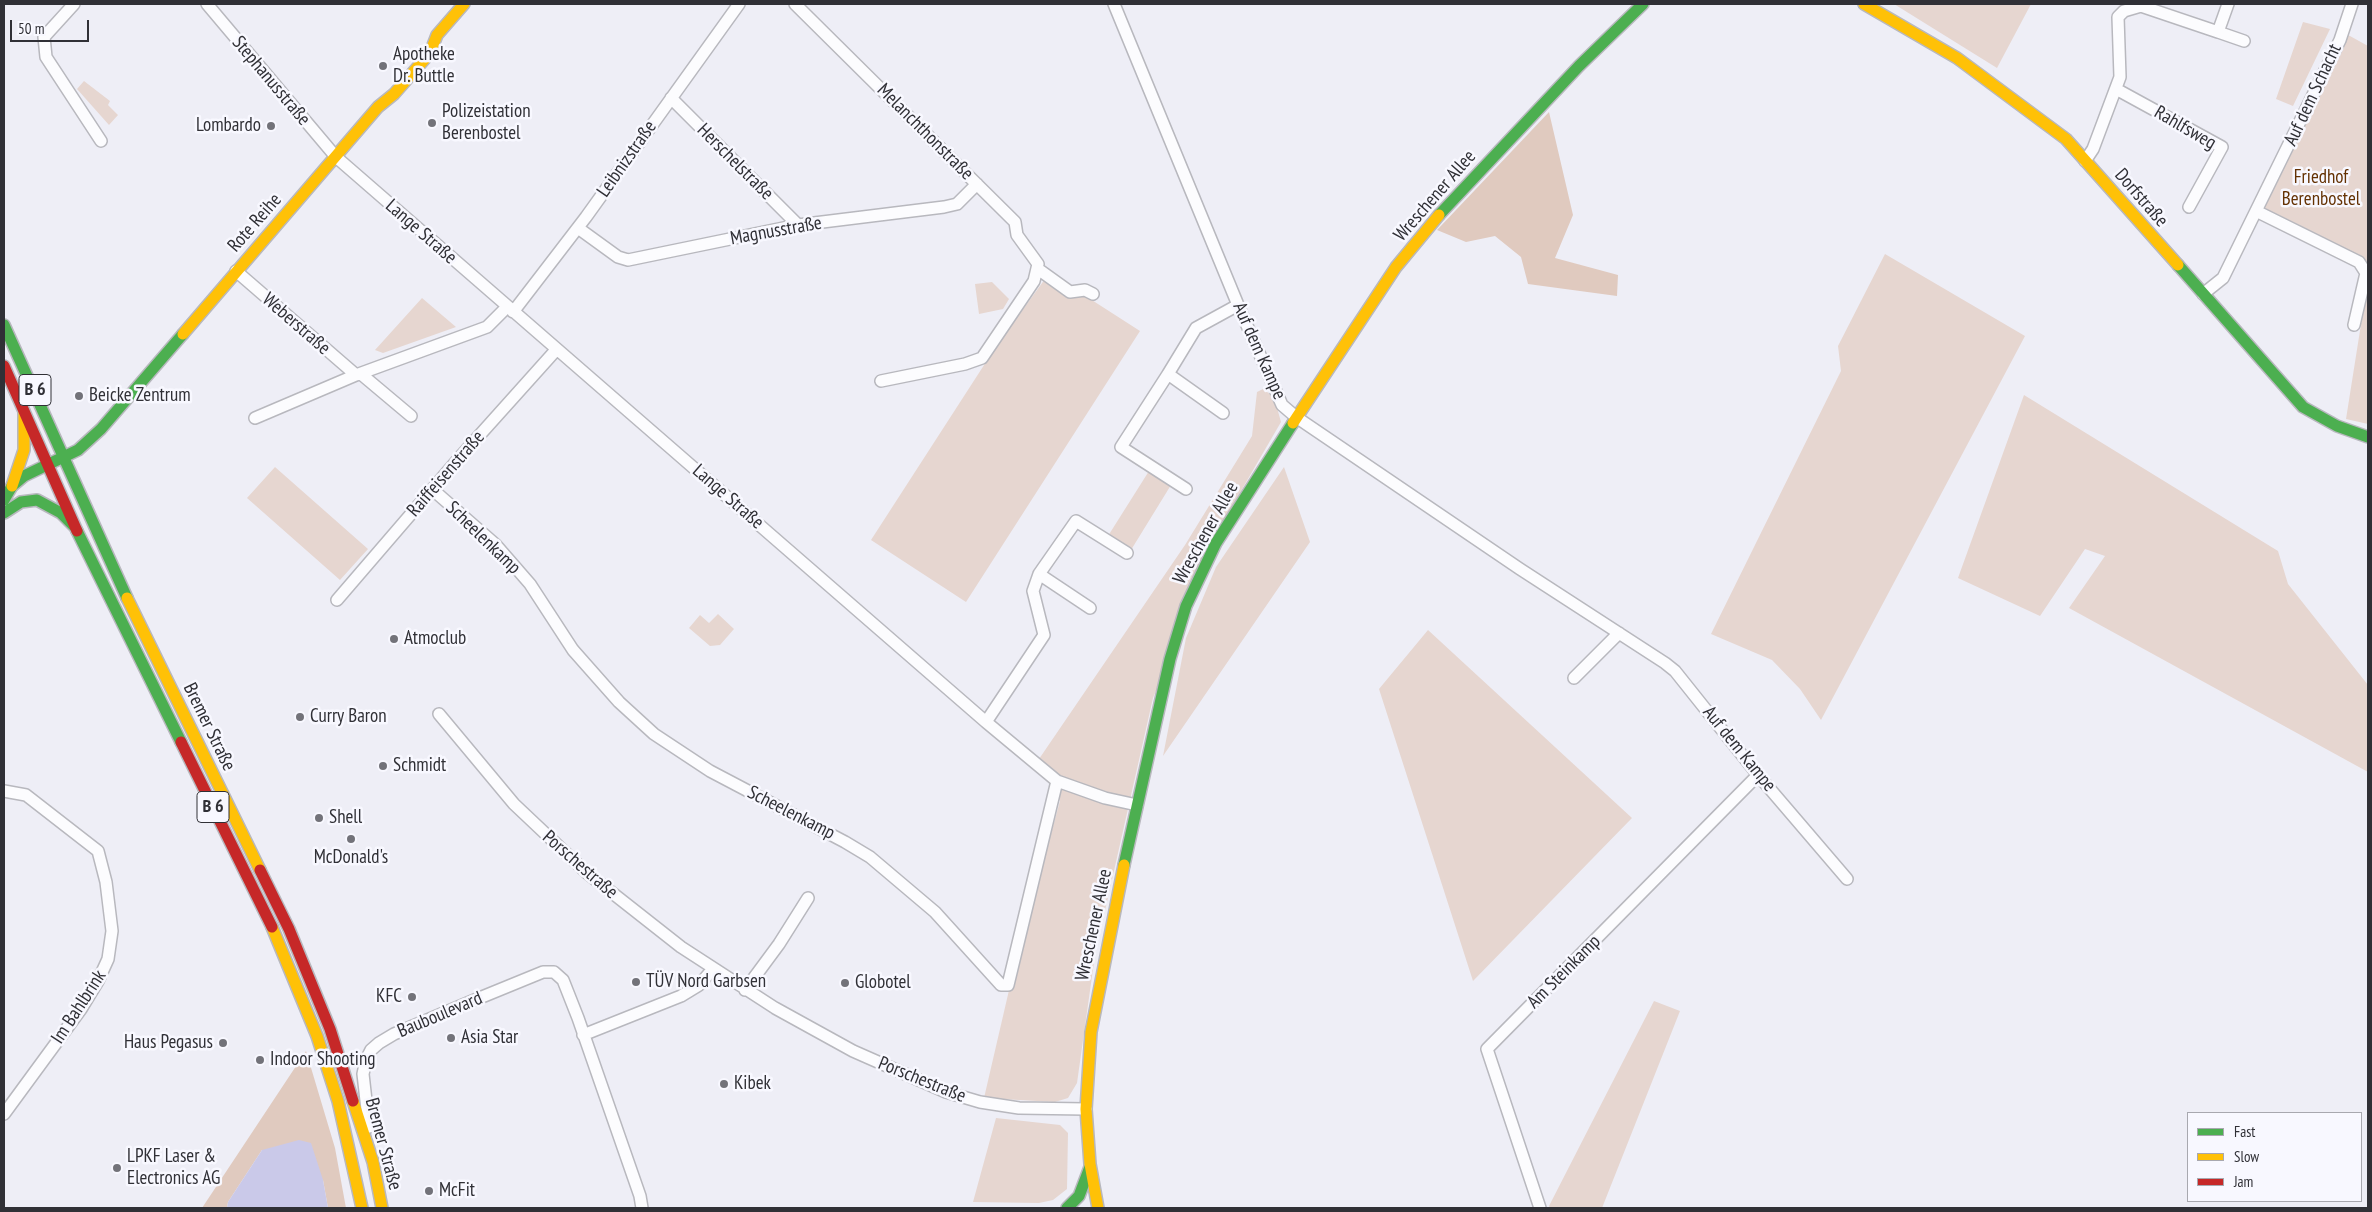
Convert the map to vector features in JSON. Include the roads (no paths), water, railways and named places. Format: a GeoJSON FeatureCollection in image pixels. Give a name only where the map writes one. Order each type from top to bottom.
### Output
{"type":"FeatureCollection","features":[{"type":"Feature","properties":{"kind":"street"},"geometry":{"type":"LineString","coordinates":[[74,4],[44,37],[46,57],[101,141]]}},
{"type":"Feature","properties":{"kind":"street","name":"Stephanusstraße"},"geometry":{"type":"LineString","coordinates":[[207,4],[336,157]]}},
{"type":"Feature","properties":{"kind":"street","name":"Rote Reihe"},"geometry":{"type":"LineString","coordinates":[[12,486],[24,476],[86,444],[103,427],[336,157],[430,53],[437,35],[464,4]]}},
{"type":"Feature","properties":{"kind":"street","name":"Leibnizstraße"},"geometry":{"type":"LineString","coordinates":[[256,418],[358,375],[487,326],[510,310],[578,228],[739,4]]}},
{"type":"Feature","properties":{"kind":"street","name":"Auf dem Kampe"},"geometry":{"type":"LineString","coordinates":[[1114,4],[1238,305],[1282,406],[1675,671],[1758,775],[1846,879]]}},
{"type":"Feature","properties":{"kind":"street","name":"Wreschener Allee"},"geometry":{"type":"LineString","coordinates":[[1098,1208],[1090,1164],[1086,1109],[1091,1032],[1104,958],[1137,805],[1170,659],[1186,606],[1216,543],[1296,417],[1396,267],[1456,195],[1579,66],[1643,4]]}},
{"type":"Feature","properties":{"kind":"street","name":"Dorfstraße"},"geometry":{"type":"LineString","coordinates":[[1864,4],[1938,46],[1975,70],[2050,126],[2085,161],[2303,407],[2336,426],[2368,437]]}},
{"type":"Feature","properties":{"kind":"street"},"geometry":{"type":"LineString","coordinates":[[2218,32],[2228,4]]}},
{"type":"Feature","properties":{"kind":"street","name":"Auf dem Schacht"},"geometry":{"type":"LineString","coordinates":[[2203,294],[2223,278],[2340,40],[2352,4]]}},
{"type":"Feature","properties":{"kind":"street","name":"Melanchthonstraße"},"geometry":{"type":"LineString","coordinates":[[798,5],[1015,222],[1017,235],[1036,258],[1038,269],[1070,292],[1085,290],[1093,294]]}},
{"type":"Feature","properties":{"kind":"street"},"geometry":{"type":"LineString","coordinates":[[2085,161],[2093,149],[2120,77],[2118,17],[2124,10],[2141,6],[2244,41]]}},
{"type":"Feature","properties":{"kind":"street","name":"Rahlfsweg"},"geometry":{"type":"LineString","coordinates":[[2116,89],[2222,147],[2189,207]]}},
{"type":"Feature","properties":{"kind":"street","name":"Herschelstraße"},"geometry":{"type":"LineString","coordinates":[[671,98],[798,225]]}},
{"type":"Feature","properties":{"kind":"street","name":"Lange Straße"},"geometry":{"type":"LineString","coordinates":[[336,157],[556,350],[873,622],[986,722],[1057,781],[1105,798],[1137,805]]}},
{"type":"Feature","properties":{"kind":"street","name":"Magnusstraße"},"geometry":{"type":"LineString","coordinates":[[578,228],[618,257],[628,260],[798,225],[944,207],[957,204],[977,184]]}},
{"type":"Feature","properties":{"kind":"street"},"geometry":{"type":"LineString","coordinates":[[2256,211],[2359,262],[2366,273],[2354,325]]}},
{"type":"Feature","properties":{"kind":"street"},"geometry":{"type":"LineString","coordinates":[[881,381],[965,364],[982,358],[1034,281],[1038,269]]}},
{"type":"Feature","properties":{"kind":"street","name":"Weberstraße"},"geometry":{"type":"LineString","coordinates":[[236,272],[358,375]]}},
{"type":"Feature","properties":{"kind":"street"},"geometry":{"type":"LineString","coordinates":[[1186,489],[1121,448],[1196,328],[1238,305]]}},
{"type":"Feature","properties":{"kind":"street","name":"Bremer Straße"},"geometry":{"type":"LineString","coordinates":[[4,325],[140,625],[289,929],[330,1029],[373,1162],[382,1208]]}},
{"type":"Feature","properties":{"kind":"street","name":"Raiffeisenstraße"},"geometry":{"type":"LineString","coordinates":[[337,600],[432,489],[556,350]]}},
{"type":"Feature","properties":{"kind":"street","name":"Bremer Straße"},"geometry":{"type":"LineString","coordinates":[[4,366],[77,530],[277,936],[318,1036],[338,1101],[362,1208]]}},
{"type":"Feature","properties":{"kind":"street"},"geometry":{"type":"LineString","coordinates":[[1168,374],[1224,413]]}},
{"type":"Feature","properties":{"kind":"street"},"geometry":{"type":"LineString","coordinates":[[358,375],[410,416]]}},
{"type":"Feature","properties":{"kind":"street"},"geometry":{"type":"LineString","coordinates":[[4,500],[12,486],[24,450],[24,412]]}},
{"type":"Feature","properties":{"kind":"street","name":"Scheelenkamp"},"geometry":{"type":"LineString","coordinates":[[432,489],[496,545],[530,584],[573,650],[619,702],[654,734],[710,771],[845,842],[870,858],[930,907],[1001,985],[1008,985],[1057,781]]}},
{"type":"Feature","properties":{"kind":"street"},"geometry":{"type":"LineString","coordinates":[[4,513],[21,502],[38,500],[61,513],[77,530]]}},
{"type":"Feature","properties":{"kind":"street"},"geometry":{"type":"LineString","coordinates":[[986,722],[1044,635],[1033,591],[1039,574],[1076,521],[1127,553]]}},
{"type":"Feature","properties":{"kind":"street"},"geometry":{"type":"LineString","coordinates":[[1039,574],[1090,608]]}},
{"type":"Feature","properties":{"kind":"street"},"geometry":{"type":"LineString","coordinates":[[1574,678],[1619,633]]}},
{"type":"Feature","properties":{"kind":"street","name":"Porschestraße"},"geometry":{"type":"LineString","coordinates":[[439,714],[501,790],[560,849],[623,903],[712,970],[853,1051],[946,1092],[980,1102],[1019,1108],[1086,1109]]}},
{"type":"Feature","properties":{"kind":"street","name":"Am Steinkamp"},"geometry":{"type":"LineString","coordinates":[[1540,1208],[1487,1049],[1758,775]]}},
{"type":"Feature","properties":{"kind":"street","name":"Im Bahlbrink"},"geometry":{"type":"LineString","coordinates":[[4,790],[26,795],[98,851],[106,882],[112,931],[108,959],[98,982],[4,1114]]}},
{"type":"Feature","properties":{"kind":"street"},"geometry":{"type":"LineString","coordinates":[[745,990],[779,944],[808,898]]}},
{"type":"Feature","properties":{"kind":"street"},"geometry":{"type":"LineString","coordinates":[[584,1035],[681,996],[699,985],[712,970]]}},
{"type":"Feature","properties":{"kind":"street","name":"Bauboulevard"},"geometry":{"type":"LineString","coordinates":[[373,1162],[363,1074],[366,1060],[371,1050],[394,1034],[544,972],[554,972],[563,980],[584,1035],[640,1196],[642,1208]]}},
{"type":"Feature","properties":{"kind":"street"},"geometry":{"type":"LineString","coordinates":[[1067,1208],[1079,1196],[1090,1164]]}},
{"type":"Feature","properties":{"kind":"street","name":"Bauboulevard"},"geometry":{"type":"LineString","coordinates":[[640,1196],[648,1208]]}},
{"type":"Feature","properties":{"kind":"water"},"geometry":{"type":"Polygon","coordinates":[[[299,1140],[311,1143],[323,1180],[328,1208],[227,1208],[228,1202],[262,1150],[299,1140]]]}},
{"type":"Feature","properties":{"kind":"place","name":"Apotheke Dr. Buttle"},"geometry":{"type":"Point","coordinates":[383,66]}},
{"type":"Feature","properties":{"kind":"place","name":"Polizeistation Berenbostel"},"geometry":{"type":"Point","coordinates":[432,123]}},
{"type":"Feature","properties":{"kind":"place","name":"Lombardo"},"geometry":{"type":"Point","coordinates":[271,126]}},
{"type":"Feature","properties":{"kind":"place","name":"Beicke Zentrum"},"geometry":{"type":"Point","coordinates":[79,396]}},
{"type":"Feature","properties":{"kind":"place","name":"Atmoclub"},"geometry":{"type":"Point","coordinates":[394,639]}},
{"type":"Feature","properties":{"kind":"place","name":"Curry Baron"},"geometry":{"type":"Point","coordinates":[300,717]}},
{"type":"Feature","properties":{"kind":"place","name":"Schmidt"},"geometry":{"type":"Point","coordinates":[383,766]}},
{"type":"Feature","properties":{"kind":"place","name":"Shell"},"geometry":{"type":"Point","coordinates":[319,818]}},
{"type":"Feature","properties":{"kind":"place","name":"McDonald's"},"geometry":{"type":"Point","coordinates":[351,839]}},
{"type":"Feature","properties":{"kind":"place","name":"TÜV Nord Garbsen"},"geometry":{"type":"Point","coordinates":[636,982]}},
{"type":"Feature","properties":{"kind":"place","name":"Globotel"},"geometry":{"type":"Point","coordinates":[845,983]}},
{"type":"Feature","properties":{"kind":"place","name":"KFC"},"geometry":{"type":"Point","coordinates":[412,997]}},
{"type":"Feature","properties":{"kind":"place","name":"Asia Star"},"geometry":{"type":"Point","coordinates":[451,1038]}},
{"type":"Feature","properties":{"kind":"place","name":"Haus Pegasus"},"geometry":{"type":"Point","coordinates":[223,1043]}},
{"type":"Feature","properties":{"kind":"place","name":"Indoor Shooting"},"geometry":{"type":"Point","coordinates":[260,1060]}},
{"type":"Feature","properties":{"kind":"place","name":"Kibek"},"geometry":{"type":"Point","coordinates":[724,1084]}},
{"type":"Feature","properties":{"kind":"place","name":"LPKF Laser & Electronics AG"},"geometry":{"type":"Point","coordinates":[117,1168]}},
{"type":"Feature","properties":{"kind":"place","name":"McFit"},"geometry":{"type":"Point","coordinates":[429,1191]}},
{"type":"Feature","properties":{"kind":"park label","name":"Friedhof Berenbostel"},"geometry":{"type":"Point","coordinates":[2321,189]}}]}
